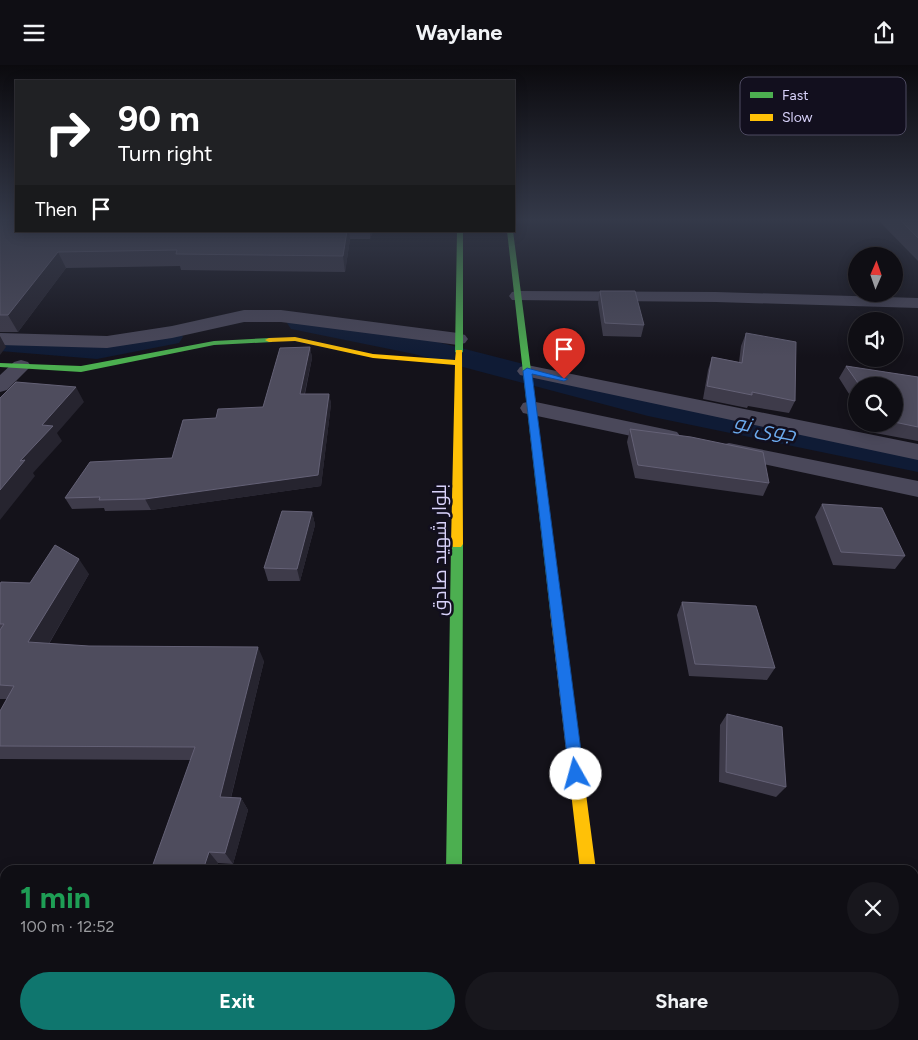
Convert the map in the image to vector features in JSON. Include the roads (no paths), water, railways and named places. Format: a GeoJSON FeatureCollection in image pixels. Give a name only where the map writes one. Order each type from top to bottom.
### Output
{"type":"FeatureCollection","features":[{"type":"Feature","properties":{"kind":"main road","name":"بلوار شهید صادق"},"geometry":{"type":"LineString","coordinates":[[454,865],[459,266]]}},
{"type":"Feature","properties":{"kind":"main road"},"geometry":{"type":"LineString","coordinates":[[514,266],[587,865]]}},
{"type":"Feature","properties":{"kind":"main road"},"geometry":{"type":"LineString","coordinates":[[0,365],[81,369],[214,343],[295,339],[373,356],[458,363]]}},
{"type":"Feature","properties":{"kind":"street"},"geometry":{"type":"LineString","coordinates":[[518,296],[716,297],[918,303]]}},
{"type":"Feature","properties":{"kind":"street"},"geometry":{"type":"LineString","coordinates":[[0,339],[107,341],[172,332],[244,316],[281,316],[458,339]]}},
{"type":"Feature","properties":{"kind":"street"},"geometry":{"type":"LineString","coordinates":[[0,387],[21,366]]}},
{"type":"Feature","properties":{"kind":"street"},"geometry":{"type":"LineString","coordinates":[[527,371],[918,452]]}},
{"type":"Feature","properties":{"kind":"street"},"geometry":{"type":"LineString","coordinates":[[532,408],[918,489]]}},
{"type":"Feature","properties":{"kind":"waterway","name":"جوی نو"},"geometry":{"type":"LineString","coordinates":[[301,323],[340,329],[418,346],[648,406],[918,460]]}},
{"type":"Feature","properties":{"kind":"waterway"},"geometry":{"type":"LineString","coordinates":[[0,342],[97,350],[169,337]]}}]}
